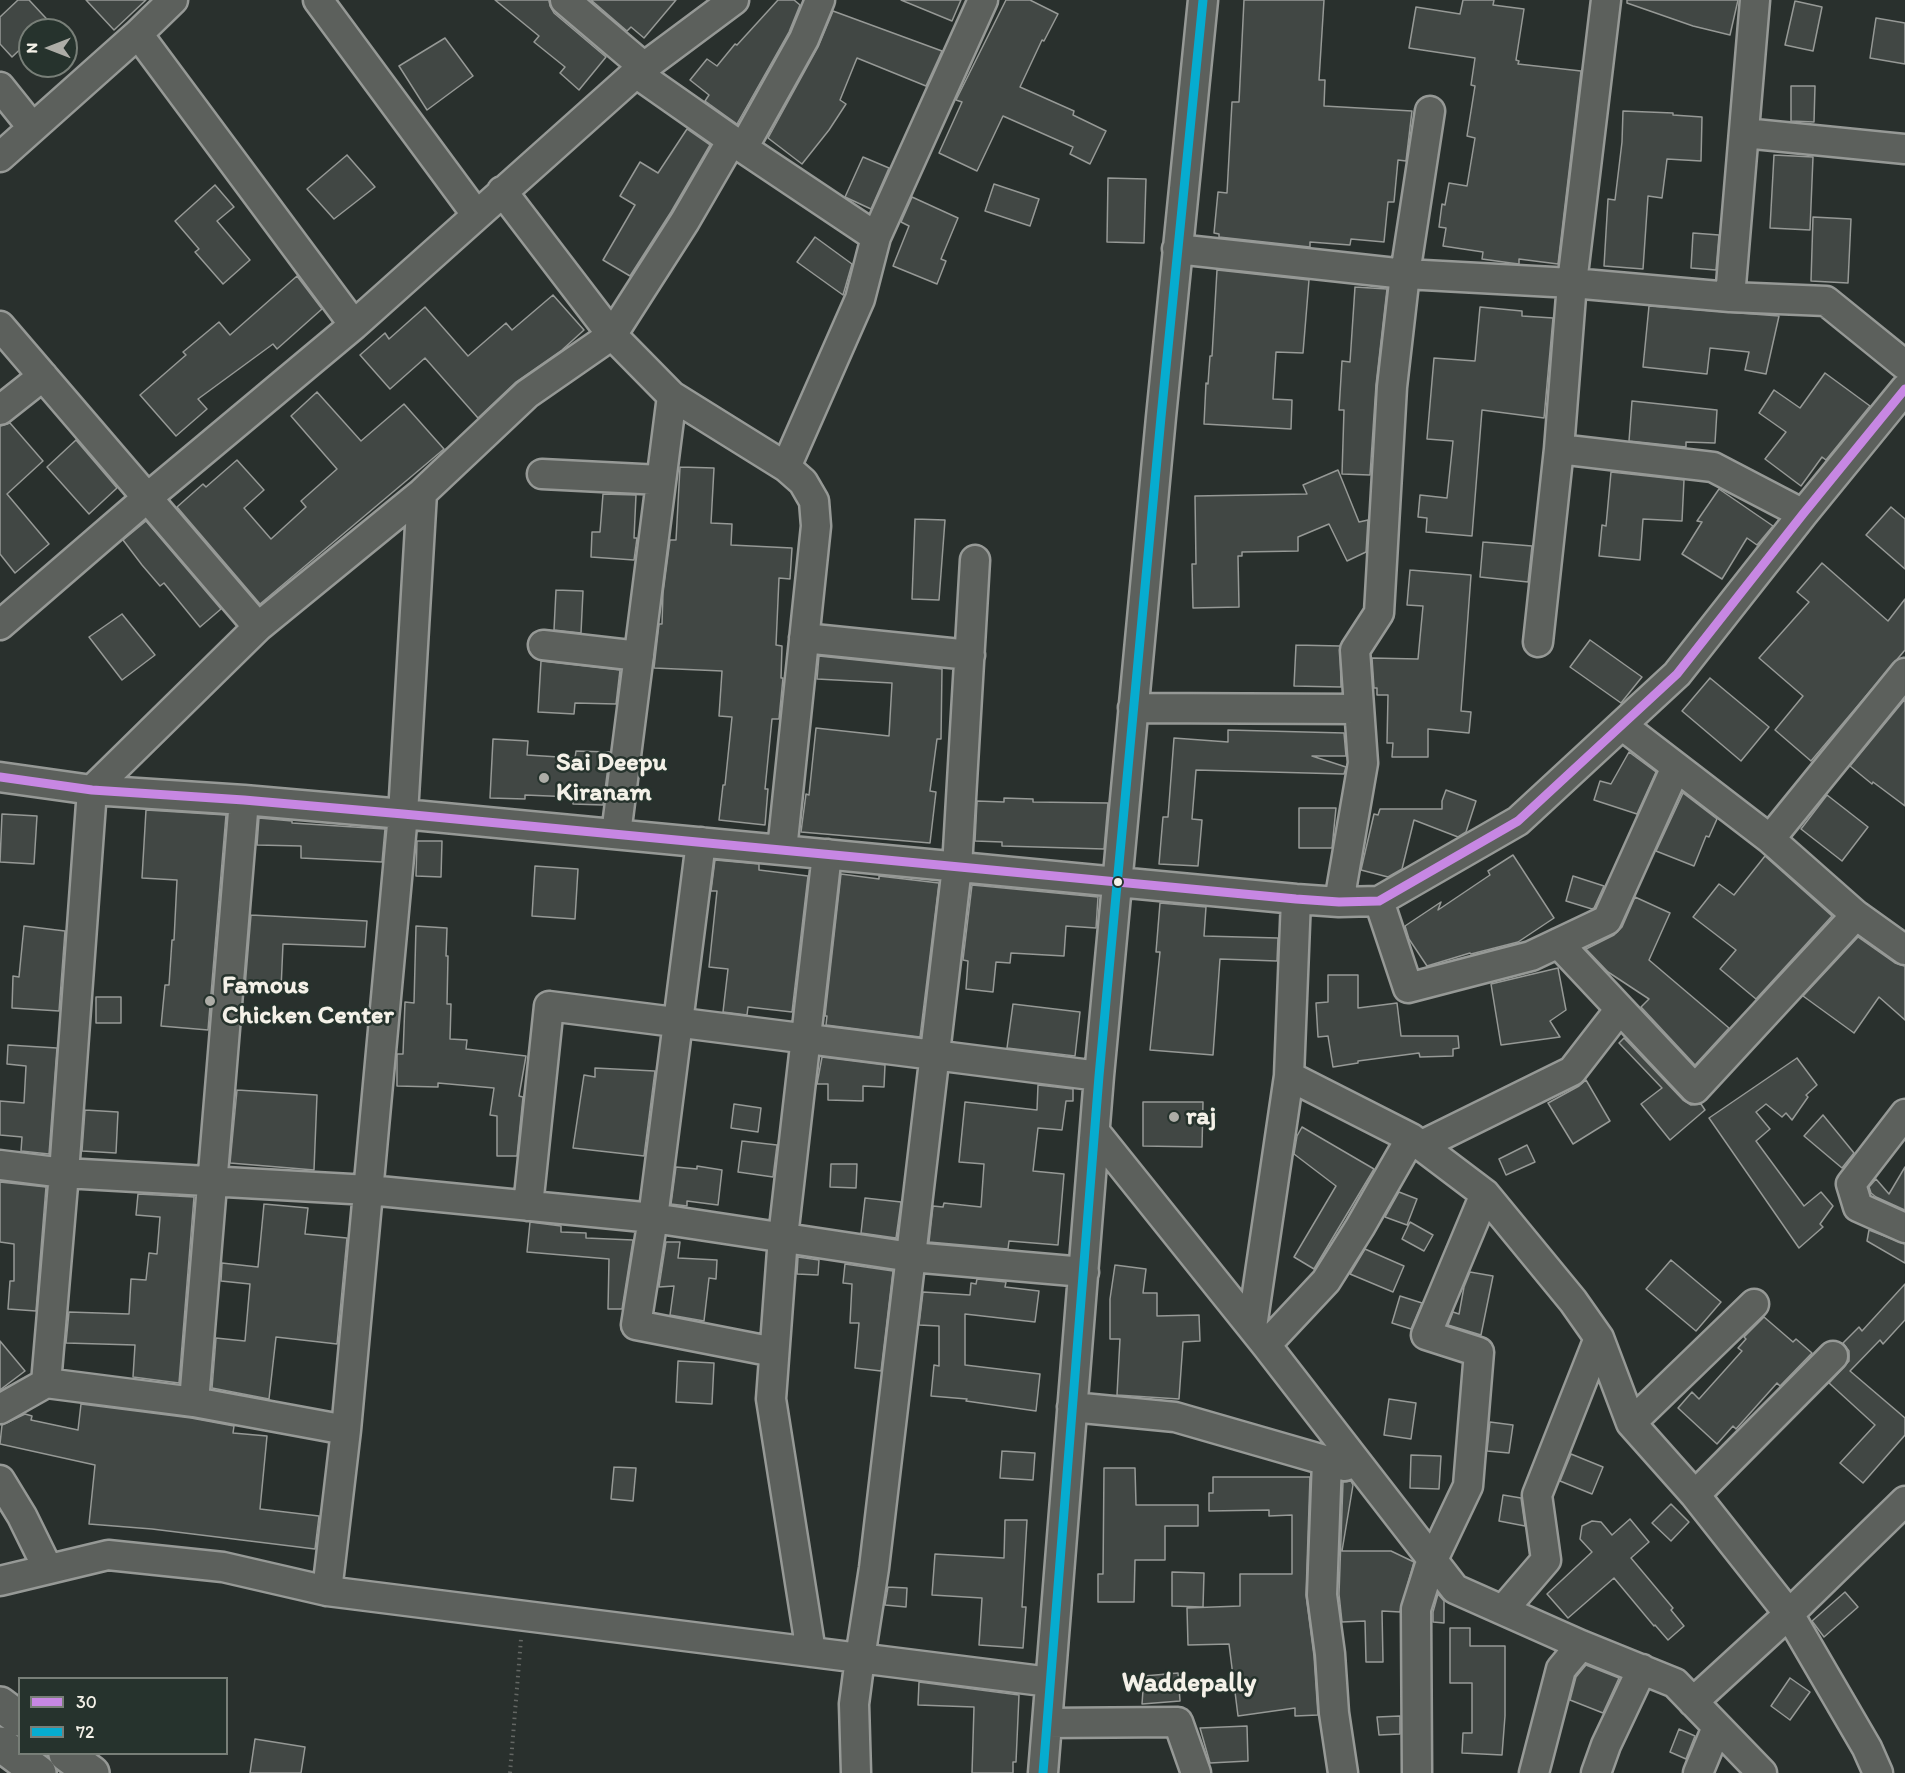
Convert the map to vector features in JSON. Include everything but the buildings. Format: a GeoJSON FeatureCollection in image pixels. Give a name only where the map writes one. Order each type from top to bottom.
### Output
{"type":"FeatureCollection","features":[{"type":"Feature","properties":{"kind":"main road"},"geometry":{"type":"LineString","coordinates":[[0,1704],[18,1718]]}},
{"type":"Feature","properties":{"kind":"main road"},"geometry":{"type":"LineString","coordinates":[[0,1744],[39,1773]]}},
{"type":"Feature","properties":{"kind":"main road"},"geometry":{"type":"LineString","coordinates":[[67,1755],[92,1773]]}},
{"type":"Feature","properties":{"kind":"street"},"geometry":{"type":"LineString","coordinates":[[0,157],[173,0]]}},
{"type":"Feature","properties":{"kind":"street"},"geometry":{"type":"LineString","coordinates":[[318,0],[476,214]]}},
{"type":"Feature","properties":{"kind":"street"},"geometry":{"type":"LineString","coordinates":[[566,0],[640,70],[737,144],[876,237]]}},
{"type":"Feature","properties":{"kind":"street"},"geometry":{"type":"LineString","coordinates":[[0,625],[147,498],[354,325],[640,70],[734,0]]}},
{"type":"Feature","properties":{"kind":"street"},"geometry":{"type":"LineString","coordinates":[[46,1383],[92,790],[258,627],[422,494],[527,394],[612,334],[804,39],[820,0]]}},
{"type":"Feature","properties":{"kind":"street"},"geometry":{"type":"LineString","coordinates":[[786,467],[860,299],[876,237],[983,0]]}},
{"type":"Feature","properties":{"kind":"street"},"geometry":{"type":"LineString","coordinates":[[1043,1773],[1099,1076],[1177,249],[1203,0]]}},
{"type":"Feature","properties":{"kind":"street"},"geometry":{"type":"LineString","coordinates":[[1538,642],[1559,449],[1572,283],[1606,0]]}},
{"type":"Feature","properties":{"kind":"street"},"geometry":{"type":"LineString","coordinates":[[1730,297],[1755,0]]}},
{"type":"Feature","properties":{"kind":"street"},"geometry":{"type":"LineString","coordinates":[[138,34],[354,325]]}},
{"type":"Feature","properties":{"kind":"street"},"geometry":{"type":"LineString","coordinates":[[0,87],[32,127]]}},
{"type":"Feature","properties":{"kind":"street"},"geometry":{"type":"LineString","coordinates":[[1339,902],[1363,763],[1355,650],[1379,613],[1392,387],[1405,274],[1430,111]]}},
{"type":"Feature","properties":{"kind":"street"},"geometry":{"type":"LineString","coordinates":[[1744,133],[1905,149]]}},
{"type":"Feature","properties":{"kind":"street"},"geometry":{"type":"LineString","coordinates":[[502,191],[612,334],[672,396],[786,467],[803,482],[814,501],[816,526],[782,850]]}},
{"type":"Feature","properties":{"kind":"street"},"geometry":{"type":"LineString","coordinates":[[1177,249],[1405,274],[1572,283],[1730,297],[1826,301],[1905,365]]}},
{"type":"Feature","properties":{"kind":"street"},"geometry":{"type":"LineString","coordinates":[[0,326],[258,627]]}},
{"type":"Feature","properties":{"kind":"street"},"geometry":{"type":"LineString","coordinates":[[0,410],[42,376]]}},
{"type":"Feature","properties":{"kind":"street"},"geometry":{"type":"LineString","coordinates":[[0,777],[92,790],[403,814],[1296,899],[1339,902],[1379,901],[1518,821],[1677,674],[1905,389]]}},
{"type":"Feature","properties":{"kind":"street"},"geometry":{"type":"LineString","coordinates":[[616,834],[672,396]]}},
{"type":"Feature","properties":{"kind":"street"},"geometry":{"type":"LineString","coordinates":[[1559,449],[1713,467],[1803,514]]}},
{"type":"Feature","properties":{"kind":"street"},"geometry":{"type":"LineString","coordinates":[[542,474],[661,480]]}},
{"type":"Feature","properties":{"kind":"street"},"geometry":{"type":"LineString","coordinates":[[327,1590],[346,1430],[403,814],[422,494]]}},
{"type":"Feature","properties":{"kind":"street"},"geometry":{"type":"LineString","coordinates":[[856,1773],[854,1704],[874,1568],[957,867],[975,560]]}},
{"type":"Feature","properties":{"kind":"street"},"geometry":{"type":"LineString","coordinates":[[804,638],[970,655]]}},
{"type":"Feature","properties":{"kind":"street"},"geometry":{"type":"LineString","coordinates":[[543,645],[639,656]]}},
{"type":"Feature","properties":{"kind":"street"},"geometry":{"type":"LineString","coordinates":[[1770,839],[1905,673]]}},
{"type":"Feature","properties":{"kind":"street"},"geometry":{"type":"LineString","coordinates":[[1133,708],[1359,709]]}},
{"type":"Feature","properties":{"kind":"street"},"geometry":{"type":"LineString","coordinates":[[1623,726],[1770,839],[1856,915],[1905,950]]}},
{"type":"Feature","properties":{"kind":"street"},"geometry":{"type":"LineString","coordinates":[[1379,901],[1408,987],[1532,956],[1607,920],[1676,767]]}},
{"type":"Feature","properties":{"kind":"street"},"geometry":{"type":"LineString","coordinates":[[194,1402],[244,800]]}},
{"type":"Feature","properties":{"kind":"street"},"geometry":{"type":"LineString","coordinates":[[701,842],[653,1218],[636,1325],[774,1352]]}},
{"type":"Feature","properties":{"kind":"street"},"geometry":{"type":"LineString","coordinates":[[811,1652],[771,1400],[783,1237],[827,854]]}},
{"type":"Feature","properties":{"kind":"street"},"geometry":{"type":"LineString","coordinates":[[1259,1336],[1288,1076],[1296,899]]}},
{"type":"Feature","properties":{"kind":"street"},"geometry":{"type":"LineString","coordinates":[[1558,943],[1695,1089],[1856,915]]}},
{"type":"Feature","properties":{"kind":"street"},"geometry":{"type":"LineString","coordinates":[[528,1206],[549,1006],[1099,1076]]}},
{"type":"Feature","properties":{"kind":"street"},"geometry":{"type":"LineString","coordinates":[[1259,1336],[1326,1281],[1416,1141],[1572,1071],[1620,1009]]}},
{"type":"Feature","properties":{"kind":"street"},"geometry":{"type":"LineString","coordinates":[[1288,1076],[1416,1141],[1485,1194],[1573,1301],[1599,1338],[1630,1423],[1695,1495],[1789,1614],[1867,1748],[1878,1773]]}},
{"type":"Feature","properties":{"kind":"street"},"geometry":{"type":"LineString","coordinates":[[1905,1114],[1851,1184],[1858,1207],[1905,1228]]}},
{"type":"Feature","properties":{"kind":"street"},"geometry":{"type":"LineString","coordinates":[[1096,1133],[1259,1336],[1455,1589],[1581,1645],[1675,1683],[1761,1773]]}},
{"type":"Feature","properties":{"kind":"street"},"geometry":{"type":"LineString","coordinates":[[0,1165],[64,1173],[369,1190],[653,1218],[911,1257],[1084,1272]]}},
{"type":"Feature","properties":{"kind":"street"},"geometry":{"type":"LineString","coordinates":[[1417,1773],[1416,1609],[1433,1561],[1468,1486],[1479,1352],[1426,1335],[1485,1194]]}},
{"type":"Feature","properties":{"kind":"street"},"geometry":{"type":"LineString","coordinates":[[1630,1423],[1754,1304]]}},
{"type":"Feature","properties":{"kind":"street"},"geometry":{"type":"LineString","coordinates":[[1503,1610],[1546,1560],[1537,1495],[1599,1338]]}},
{"type":"Feature","properties":{"kind":"street"},"geometry":{"type":"LineString","coordinates":[[1695,1495],[1833,1356]]}},
{"type":"Feature","properties":{"kind":"street"},"geometry":{"type":"LineString","coordinates":[[0,1409],[46,1383],[194,1402],[346,1430]]}},
{"type":"Feature","properties":{"kind":"street"},"geometry":{"type":"LineString","coordinates":[[1072,1407],[1175,1417],[1363,1471]]}},
{"type":"Feature","properties":{"kind":"street"},"geometry":{"type":"LineString","coordinates":[[1327,1461],[1322,1595],[1324,1625],[1330,1654],[1334,1713],[1343,1773]]}},
{"type":"Feature","properties":{"kind":"street"},"geometry":{"type":"LineString","coordinates":[[0,1480],[22,1516],[48,1569]]}},
{"type":"Feature","properties":{"kind":"street"},"geometry":{"type":"LineString","coordinates":[[1693,1702],[1789,1614],[1905,1501]]}},
{"type":"Feature","properties":{"kind":"street"},"geometry":{"type":"LineString","coordinates":[[0,1581],[108,1555],[223,1567],[327,1590],[1050,1682]]}},
{"type":"Feature","properties":{"kind":"street"},"geometry":{"type":"LineString","coordinates":[[1534,1773],[1561,1668],[1581,1645]]}},
{"type":"Feature","properties":{"kind":"street"},"geometry":{"type":"LineString","coordinates":[[1596,1773],[1606,1745],[1642,1669]]}},
{"type":"Feature","properties":{"kind":"street"},"geometry":{"type":"LineString","coordinates":[[1047,1723],[1178,1722],[1196,1773]]}},
{"type":"Feature","properties":{"kind":"street"},"geometry":{"type":"LineString","coordinates":[[1698,1773],[1717,1727]]}},
{"type":"Feature","properties":{"kind":"path"},"geometry":{"type":"LineString","coordinates":[[510,1773],[523,1616]]}},
{"type":"Feature","properties":{"kind":"transit line","name":"72"},"geometry":{"type":"LineString","coordinates":[[1043,1773],[1099,1076],[1203,0]]}},
{"type":"Feature","properties":{"kind":"transit line","name":"30"},"geometry":{"type":"LineString","coordinates":[[0,777],[92,790],[403,814],[1296,899],[1339,902],[1379,901],[1518,821],[1677,674],[1905,389]]}},
{"type":"Feature","properties":{"kind":"place","name":"Sai Deepu Kiranam"},"geometry":{"type":"Point","coordinates":[544,778]}},
{"type":"Feature","properties":{"kind":"place","name":"Famous Chicken Center"},"geometry":{"type":"Point","coordinates":[210,1001]}},
{"type":"Feature","properties":{"kind":"place","name":"raj"},"geometry":{"type":"Point","coordinates":[1174,1117]}},
{"type":"Feature","properties":{"kind":"district","name":"Waddepally"},"geometry":{"type":"Point","coordinates":[1189,1684]}}]}
